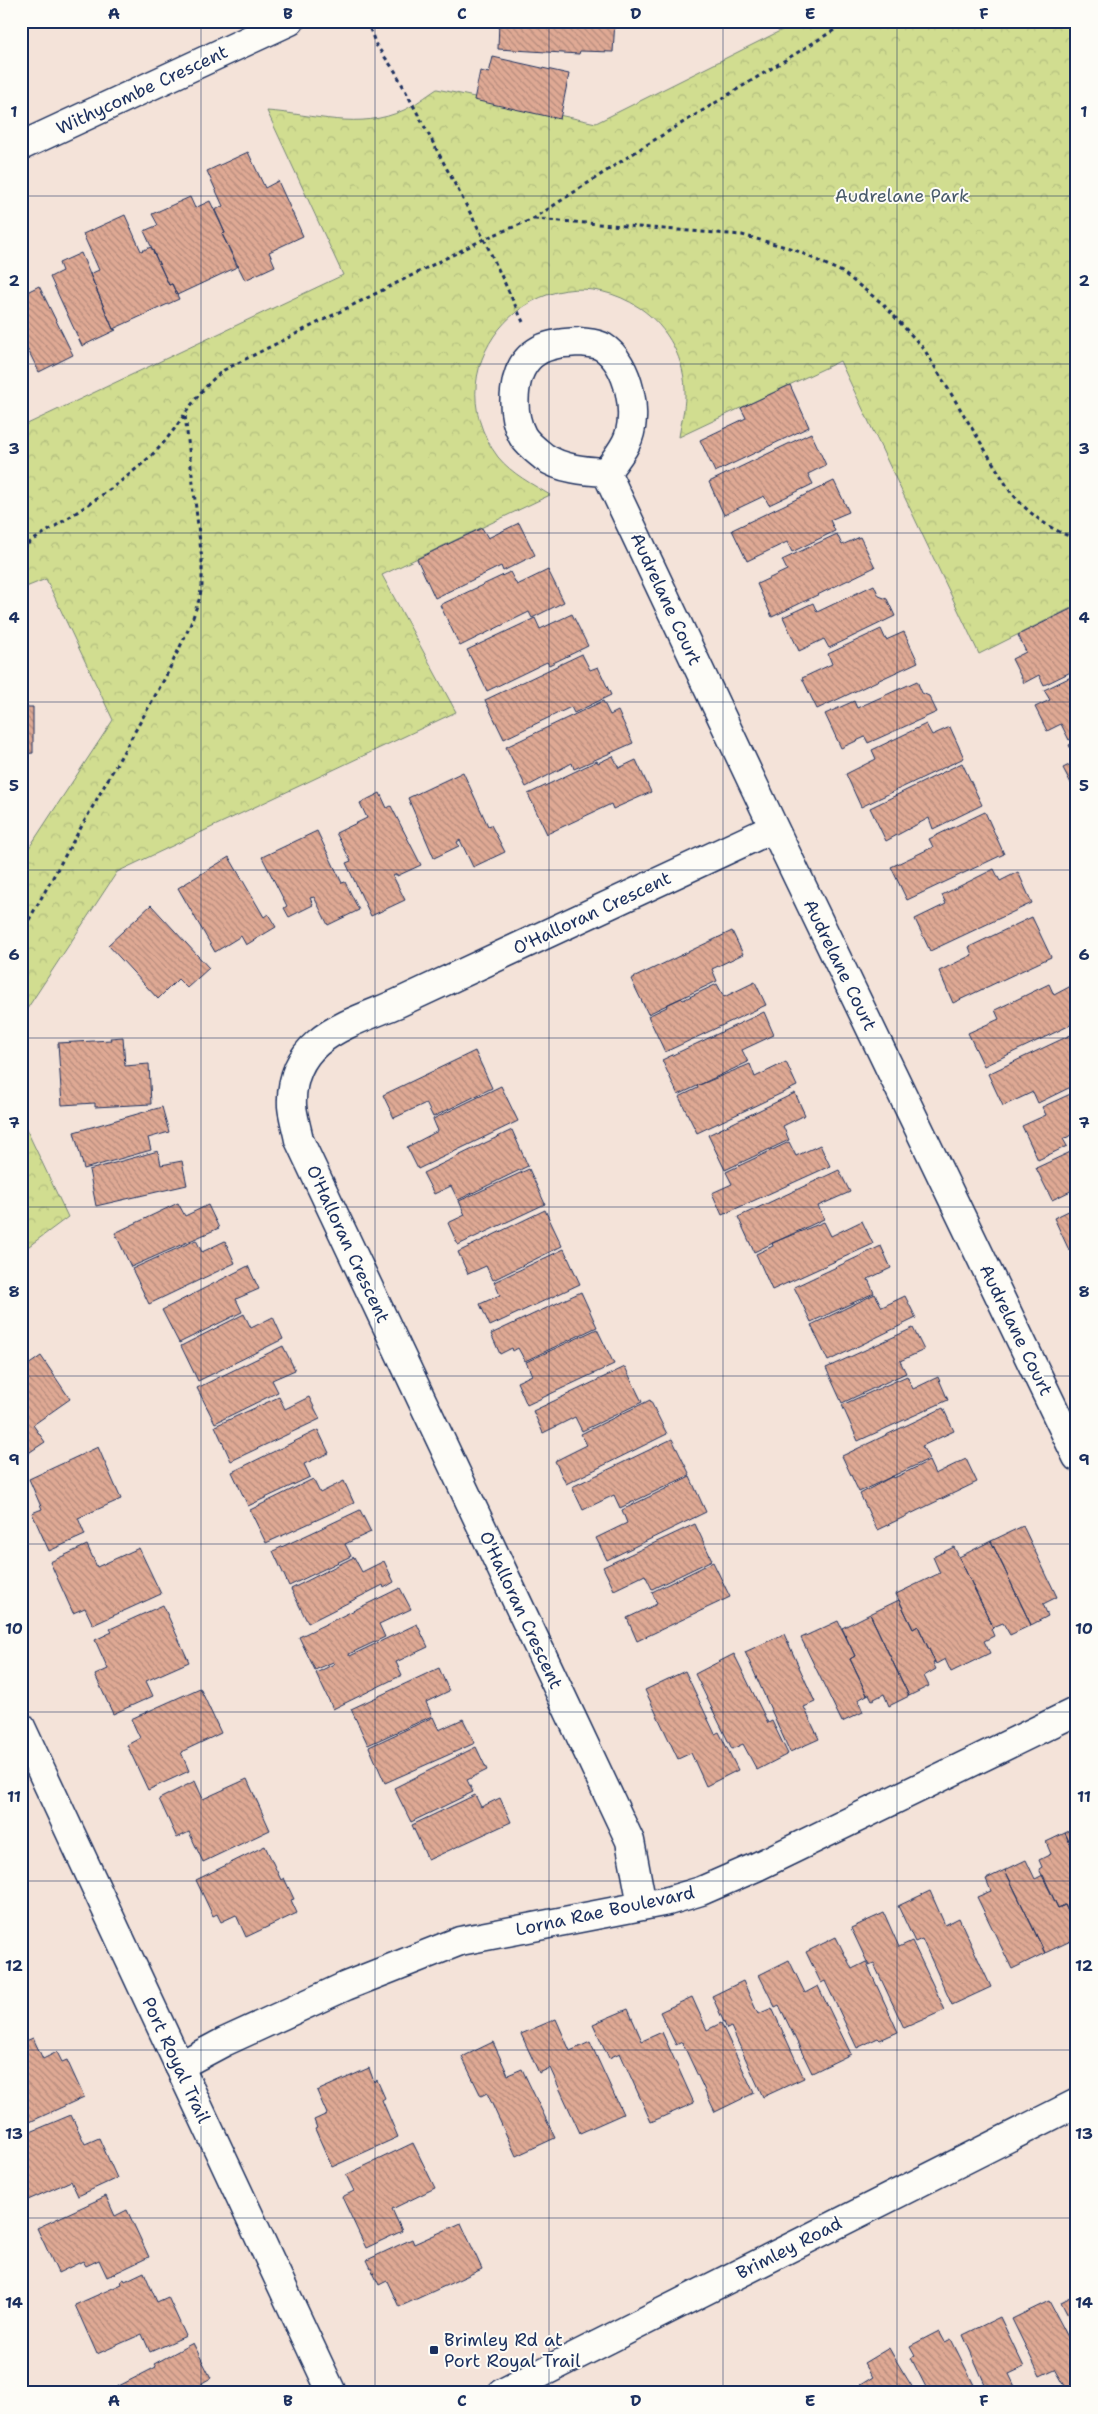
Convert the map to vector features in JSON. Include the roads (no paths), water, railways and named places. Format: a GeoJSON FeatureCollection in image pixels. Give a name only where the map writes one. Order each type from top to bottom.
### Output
{"type":"FeatureCollection","features":[{"type":"Feature","properties":{"kind":"street","name":"Withycombe Crescent"},"geometry":{"type":"LineString","coordinates":[[21,146],[290,21]]}},
{"type":"Feature","properties":{"kind":"street"},"geometry":{"type":"LineString","coordinates":[[580,342],[603,347],[621,366],[628,383],[632,410],[627,442],[606,472],[578,470],[545,458],[523,437],[514,410],[515,386],[527,360],[537,351],[556,344],[580,342]]}},
{"type":"Feature","properties":{"kind":"street","name":"Audrelane Court"},"geometry":{"type":"LineString","coordinates":[[606,472],[774,828],[1077,1457]]}},
{"type":"Feature","properties":{"kind":"street","name":"O'Halloran Crescent"},"geometry":{"type":"LineString","coordinates":[[642,1905],[630,1841],[299,1140],[292,1107],[294,1081],[302,1061],[314,1044],[335,1029],[405,1000],[774,828]]}},
{"type":"Feature","properties":{"kind":"street","name":"Lorna Rae Boulevard"},"geometry":{"type":"LineString","coordinates":[[179,2066],[224,2042],[329,1993],[460,1941],[642,1905],[701,1891],[756,1867],[1077,1710]]}},
{"type":"Feature","properties":{"kind":"street","name":"Port Royal Trail"},"geometry":{"type":"LineString","coordinates":[[23,1735],[332,2393]]}},
{"type":"Feature","properties":{"kind":"street","name":"Brimley Road"},"geometry":{"type":"LineString","coordinates":[[502,2393],[1077,2103]]}},
{"type":"Feature","properties":{"kind":"place","name":"Brimley Rd at Port Royal Trail"},"geometry":{"type":"Point","coordinates":[434,2350]}},
{"type":"Feature","properties":{"kind":"park label","name":"Audrelane Park"},"geometry":{"type":"Point","coordinates":[902,196]}}]}
